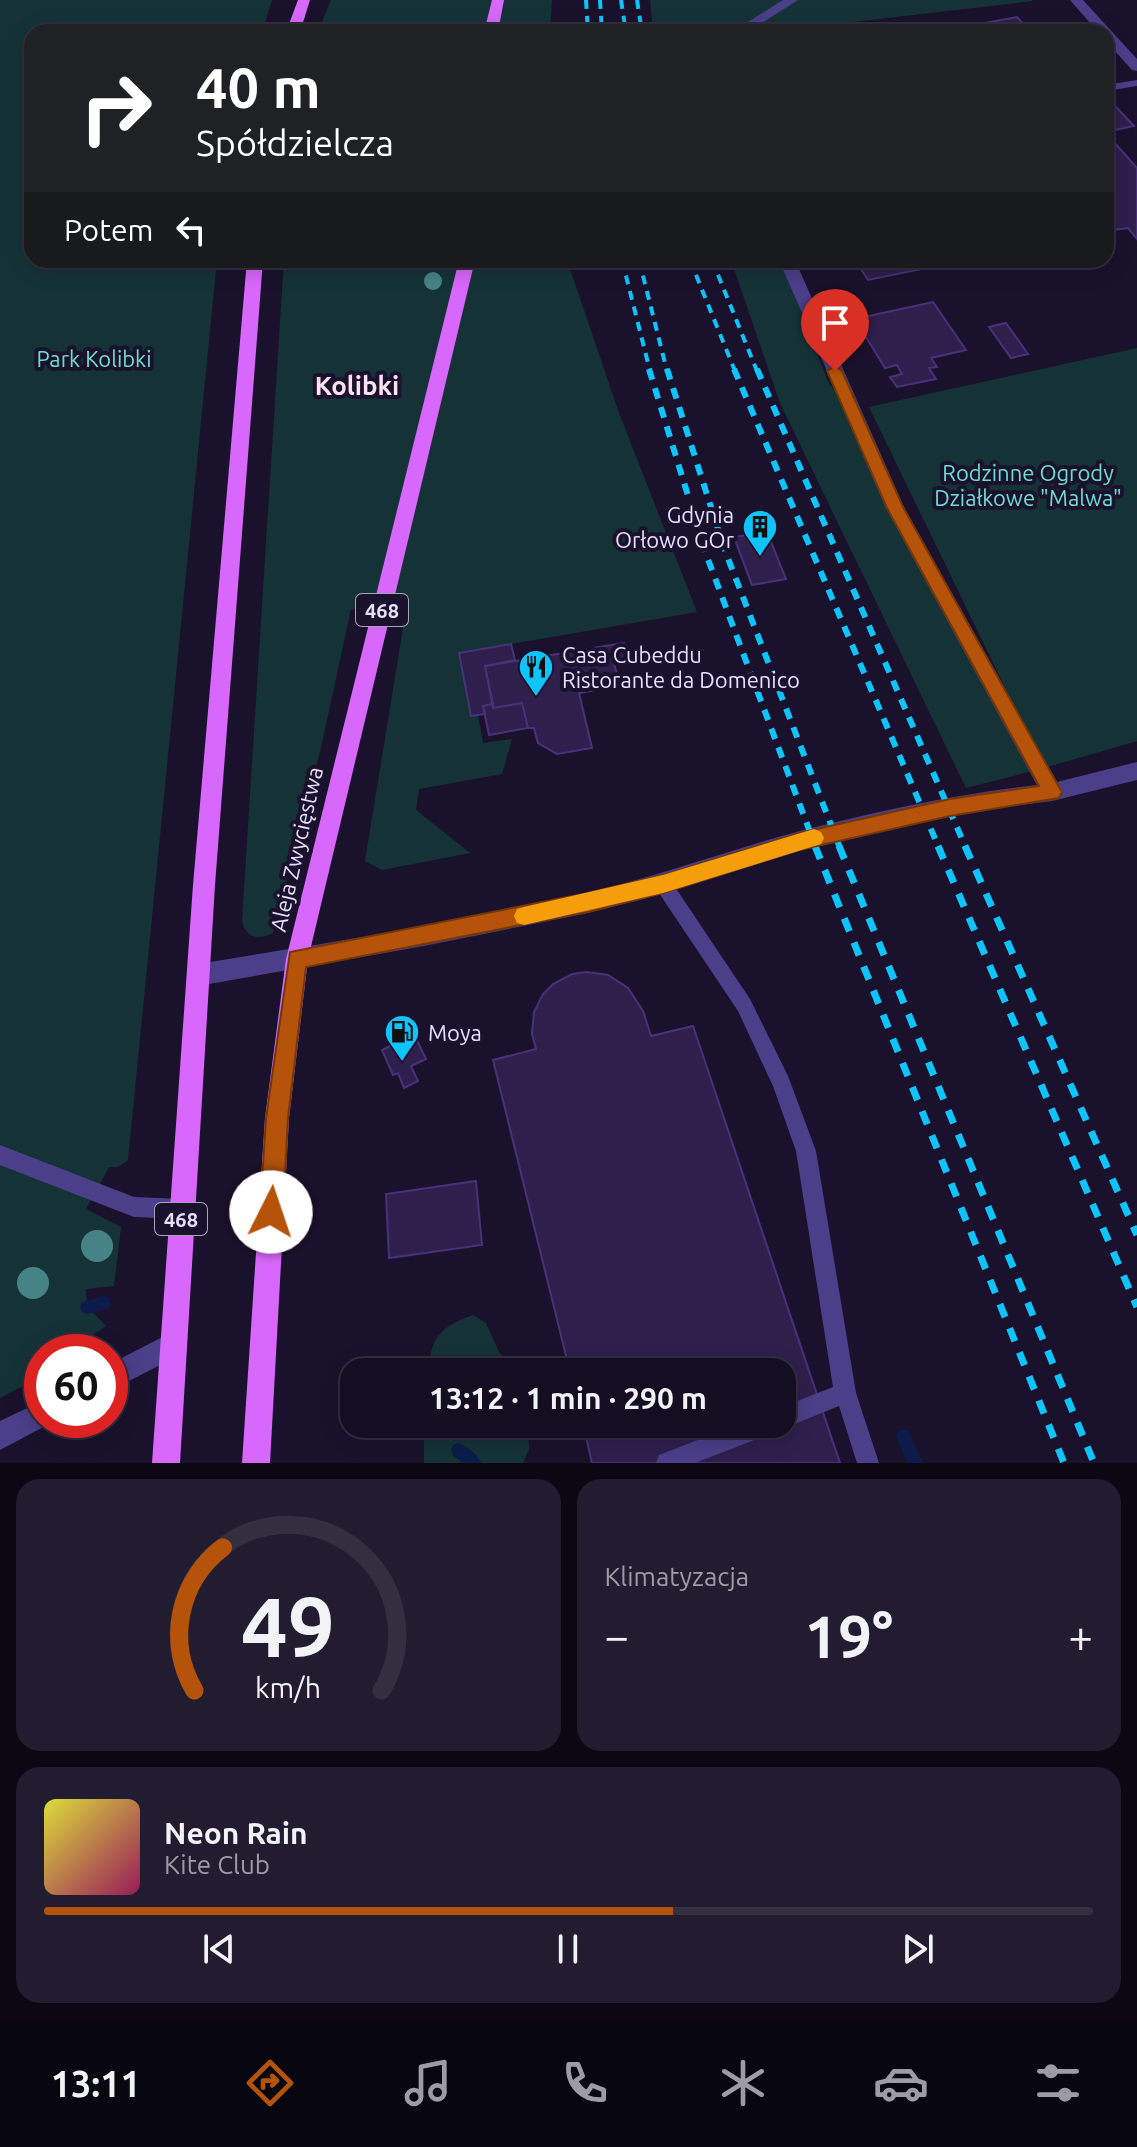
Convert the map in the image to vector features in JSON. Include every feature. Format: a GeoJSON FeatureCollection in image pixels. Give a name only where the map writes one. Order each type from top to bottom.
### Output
{"type":"FeatureCollection","features":[{"type":"Feature","properties":{"kind":"main road"},"geometry":{"type":"LineString","coordinates":[[296,24],[304,0]]}},
{"type":"Feature","properties":{"kind":"main road"},"geometry":{"type":"LineString","coordinates":[[493,24],[498,0]]}},
{"type":"Feature","properties":{"kind":"main road","name":"468"},"geometry":{"type":"LineString","coordinates":[[166,1463],[198,975],[254,268]]}},
{"type":"Feature","properties":{"kind":"main road","name":"Aleja Zwycięstwa"},"geometry":{"type":"LineString","coordinates":[[256,1463],[277,1118],[297,959],[465,268]]}},
{"type":"Feature","properties":{"kind":"street"},"geometry":{"type":"LineString","coordinates":[[752,24],[792,0]]}},
{"type":"Feature","properties":{"kind":"street"},"geometry":{"type":"LineString","coordinates":[[1076,0],[1098,24]]}},
{"type":"Feature","properties":{"kind":"street"},"geometry":{"type":"LineString","coordinates":[[1114,41],[1137,67]]}},
{"type":"Feature","properties":{"kind":"street"},"geometry":{"type":"LineString","coordinates":[[790,268],[895,508],[1052,792]]}},
{"type":"Feature","properties":{"kind":"street"},"geometry":{"type":"LineString","coordinates":[[198,975],[496,922],[663,884],[799,841],[971,802],[1052,792],[1137,771]]}},
{"type":"Feature","properties":{"kind":"street"},"geometry":{"type":"LineString","coordinates":[[128,1368],[174,1344]]}},
{"type":"Feature","properties":{"kind":"street"},"geometry":{"type":"LineString","coordinates":[[0,1436],[24,1423]]}},
{"type":"Feature","properties":{"kind":"lane"},"geometry":{"type":"LineString","coordinates":[[1114,87],[1137,83]]}},
{"type":"Feature","properties":{"kind":"lane"},"geometry":{"type":"LineString","coordinates":[[663,884],[744,1005],[781,1083],[806,1151],[845,1393],[868,1463]]}},
{"type":"Feature","properties":{"kind":"lane"},"geometry":{"type":"LineString","coordinates":[[0,1155],[134,1207],[182,1209]]}},
{"type":"Feature","properties":{"kind":"lane"},"geometry":{"type":"LineString","coordinates":[[796,1412],[845,1393]]}},
{"type":"Feature","properties":{"kind":"lane"},"geometry":{"type":"LineString","coordinates":[[667,1463],[731,1438]]}},
{"type":"Feature","properties":{"kind":"green space","name":"Park Kolibki"},"geometry":{"type":"Polygon","coordinates":[[[0,0],[272,0],[264,24],[24,24],[24,268],[216,268],[128,1160],[118,1167],[109,1167],[86,1209],[121,1227],[114,1286],[86,1289],[87,1307],[106,1326],[94,1334],[24,1334],[24,1385],[0,1398],[0,0]]]}},
{"type":"Feature","properties":{"kind":"green space"},"geometry":{"type":"Polygon","coordinates":[[[331,0],[552,0],[550,24],[321,24],[331,0]]]}},
{"type":"Feature","properties":{"kind":"green space"},"geometry":{"type":"Polygon","coordinates":[[[650,0],[1032,0],[836,24],[652,24],[650,0]]]}},
{"type":"Feature","properties":{"kind":"green space"},"geometry":{"type":"Polygon","coordinates":[[[283,268],[570,268],[619,413],[697,612],[459,653],[471,715],[478,715],[483,743],[512,739],[502,774],[419,789],[416,810],[470,853],[382,870],[365,861],[405,616],[351,609],[320,752],[273,933],[263,937],[250,935],[242,921],[283,268]]]}},
{"type":"Feature","properties":{"kind":"green space"},"geometry":{"type":"Polygon","coordinates":[[[734,268],[784,268],[829,384],[844,399],[1036,770],[966,788],[780,403],[734,268]]]}},
{"type":"Feature","properties":{"kind":"green space","name":"Rodzinne Ogrody Działkowe \"Malwa\""},"geometry":{"type":"Polygon","coordinates":[[[1137,348],[1137,741],[1044,768],[869,407],[1137,348]]]}},
{"type":"Feature","properties":{"kind":"green space"},"geometry":{"type":"Polygon","coordinates":[[[473,1315],[486,1323],[503,1358],[431,1358],[439,1335],[452,1324],[473,1315]]]}},
{"type":"Feature","properties":{"kind":"green space"},"geometry":{"type":"Polygon","coordinates":[[[424,1438],[529,1438],[529,1449],[523,1463],[424,1463],[424,1438]]]}},
{"type":"Feature","properties":{"kind":"building"},"geometry":{"type":"Polygon","coordinates":[[[1017,17],[1024,24],[979,24],[1017,17]]]}},
{"type":"Feature","properties":{"kind":"building"},"geometry":{"type":"Polygon","coordinates":[[[1115,106],[1134,126],[1114,130],[1115,106]]]}},
{"type":"Feature","properties":{"kind":"building"},"geometry":{"type":"Polygon","coordinates":[[[1114,142],[1137,168],[1137,239],[1128,228],[1114,230],[1114,142]]]}},
{"type":"Feature","properties":{"kind":"building"},"geometry":{"type":"Polygon","coordinates":[[[860,268],[927,268],[868,280],[860,268]]]}},
{"type":"Feature","properties":{"kind":"building"},"geometry":{"type":"Polygon","coordinates":[[[933,302],[966,350],[931,358],[937,367],[929,368],[936,379],[897,387],[890,377],[902,374],[897,365],[885,368],[855,319],[933,302]]]}},
{"type":"Feature","properties":{"kind":"building"},"geometry":{"type":"Polygon","coordinates":[[[1006,323],[1028,354],[1011,358],[989,327],[1006,323]]]}},
{"type":"Feature","properties":{"kind":"building","name":"Gdynia Orłowo GOr"},"geometry":{"type":"Polygon","coordinates":[[[767,532],[786,579],[752,585],[734,537],[767,532]]]}},
{"type":"Feature","properties":{"kind":"building","name":"Casa Cubeddu Ristorante da Domenico"},"geometry":{"type":"Polygon","coordinates":[[[624,643],[628,657],[613,659],[620,686],[579,693],[592,748],[557,754],[538,743],[534,728],[528,728],[522,703],[493,708],[485,666],[624,643]]]}},
{"type":"Feature","properties":{"kind":"building"},"geometry":{"type":"Polygon","coordinates":[[[511,644],[515,660],[485,666],[493,704],[483,706],[485,714],[471,716],[459,653],[511,644]]]}},
{"type":"Feature","properties":{"kind":"building"},"geometry":{"type":"Polygon","coordinates":[[[522,703],[528,728],[489,735],[483,706],[493,704],[493,708],[522,703]]]}},
{"type":"Feature","properties":{"kind":"building"},"geometry":{"type":"Polygon","coordinates":[[[587,972],[608,975],[628,988],[643,1011],[651,1036],[693,1026],[840,1463],[592,1463],[586,1438],[796,1438],[796,1358],[567,1358],[493,1060],[536,1049],[532,1034],[534,1012],[543,994],[553,984],[572,974],[587,972]]]}},
{"type":"Feature","properties":{"kind":"building","name":"Moya"},"geometry":{"type":"Polygon","coordinates":[[[414,1034],[426,1059],[411,1066],[418,1081],[404,1088],[398,1073],[393,1075],[382,1050],[414,1034]]]}},
{"type":"Feature","properties":{"kind":"building"},"geometry":{"type":"Polygon","coordinates":[[[476,1181],[482,1245],[389,1258],[386,1194],[476,1181]]]}},
{"type":"Feature","properties":{"kind":"waterway"},"geometry":{"type":"LineString","coordinates":[[87,1307],[104,1303]]}},
{"type":"Feature","properties":{"kind":"waterway"},"geometry":{"type":"LineString","coordinates":[[903,1436],[915,1463]]}},
{"type":"Feature","properties":{"kind":"waterway"},"geometry":{"type":"LineString","coordinates":[[458,1450],[473,1463]]}},
{"type":"Feature","properties":{"kind":"railway"},"geometry":{"type":"LineString","coordinates":[[586,0],[588,24]]}},
{"type":"Feature","properties":{"kind":"railway"},"geometry":{"type":"LineString","coordinates":[[600,0],[602,24]]}},
{"type":"Feature","properties":{"kind":"railway"},"geometry":{"type":"LineString","coordinates":[[621,0],[625,24]]}},
{"type":"Feature","properties":{"kind":"railway"},"geometry":{"type":"LineString","coordinates":[[637,0],[641,24]]}},
{"type":"Feature","properties":{"kind":"railway"},"geometry":{"type":"LineString","coordinates":[[624,268],[650,371]]}},
{"type":"Feature","properties":{"kind":"railway"},"geometry":{"type":"LineString","coordinates":[[641,268],[667,371]]}},
{"type":"Feature","properties":{"kind":"railway"},"geometry":{"type":"LineString","coordinates":[[693,268],[735,371]]}},
{"type":"Feature","properties":{"kind":"railway"},"geometry":{"type":"LineString","coordinates":[[715,268],[757,371]]}},
{"type":"Feature","properties":{"kind":"railway"},"geometry":{"type":"LineString","coordinates":[[649,369],[706,554],[816,848]]}},
{"type":"Feature","properties":{"kind":"railway"},"geometry":{"type":"LineString","coordinates":[[667,369],[724,548],[840,848]]}},
{"type":"Feature","properties":{"kind":"railway"},"geometry":{"type":"LineString","coordinates":[[734,369],[939,848]]}},
{"type":"Feature","properties":{"kind":"railway"},"geometry":{"type":"LineString","coordinates":[[757,369],[966,848]]}},
{"type":"Feature","properties":{"kind":"railway"},"geometry":{"type":"LineString","coordinates":[[815,846],[1064,1463]]}},
{"type":"Feature","properties":{"kind":"railway"},"geometry":{"type":"LineString","coordinates":[[839,846],[1094,1463]]}},
{"type":"Feature","properties":{"kind":"railway"},"geometry":{"type":"LineString","coordinates":[[938,846],[1137,1307]]}},
{"type":"Feature","properties":{"kind":"railway"},"geometry":{"type":"LineString","coordinates":[[965,846],[1137,1235]]}},
{"type":"Feature","properties":{"kind":"slow traffic"},"geometry":{"type":"LineString","coordinates":[[524,916],[663,884],[814,838]]}},
{"type":"Feature","properties":{"kind":"place","name":"Gdynia Orłowo GOr"},"geometry":{"type":"Point","coordinates":[760,558]}},
{"type":"Feature","properties":{"kind":"place","name":"Casa Cubeddu Ristorante da Domenico"},"geometry":{"type":"Point","coordinates":[536,698]}},
{"type":"Feature","properties":{"kind":"place","name":"Moya"},"geometry":{"type":"Point","coordinates":[402,1063]}},
{"type":"Feature","properties":{"kind":"district","name":"Kolibki"},"geometry":{"type":"Point","coordinates":[357,385]}},
{"type":"Feature","properties":{"kind":"route"},"geometry":{"type":"LineString","coordinates":[[271,1212],[277,1118],[297,959],[588,903],[663,884],[799,841],[971,802],[1052,792],[895,508],[835,371]]}}]}
